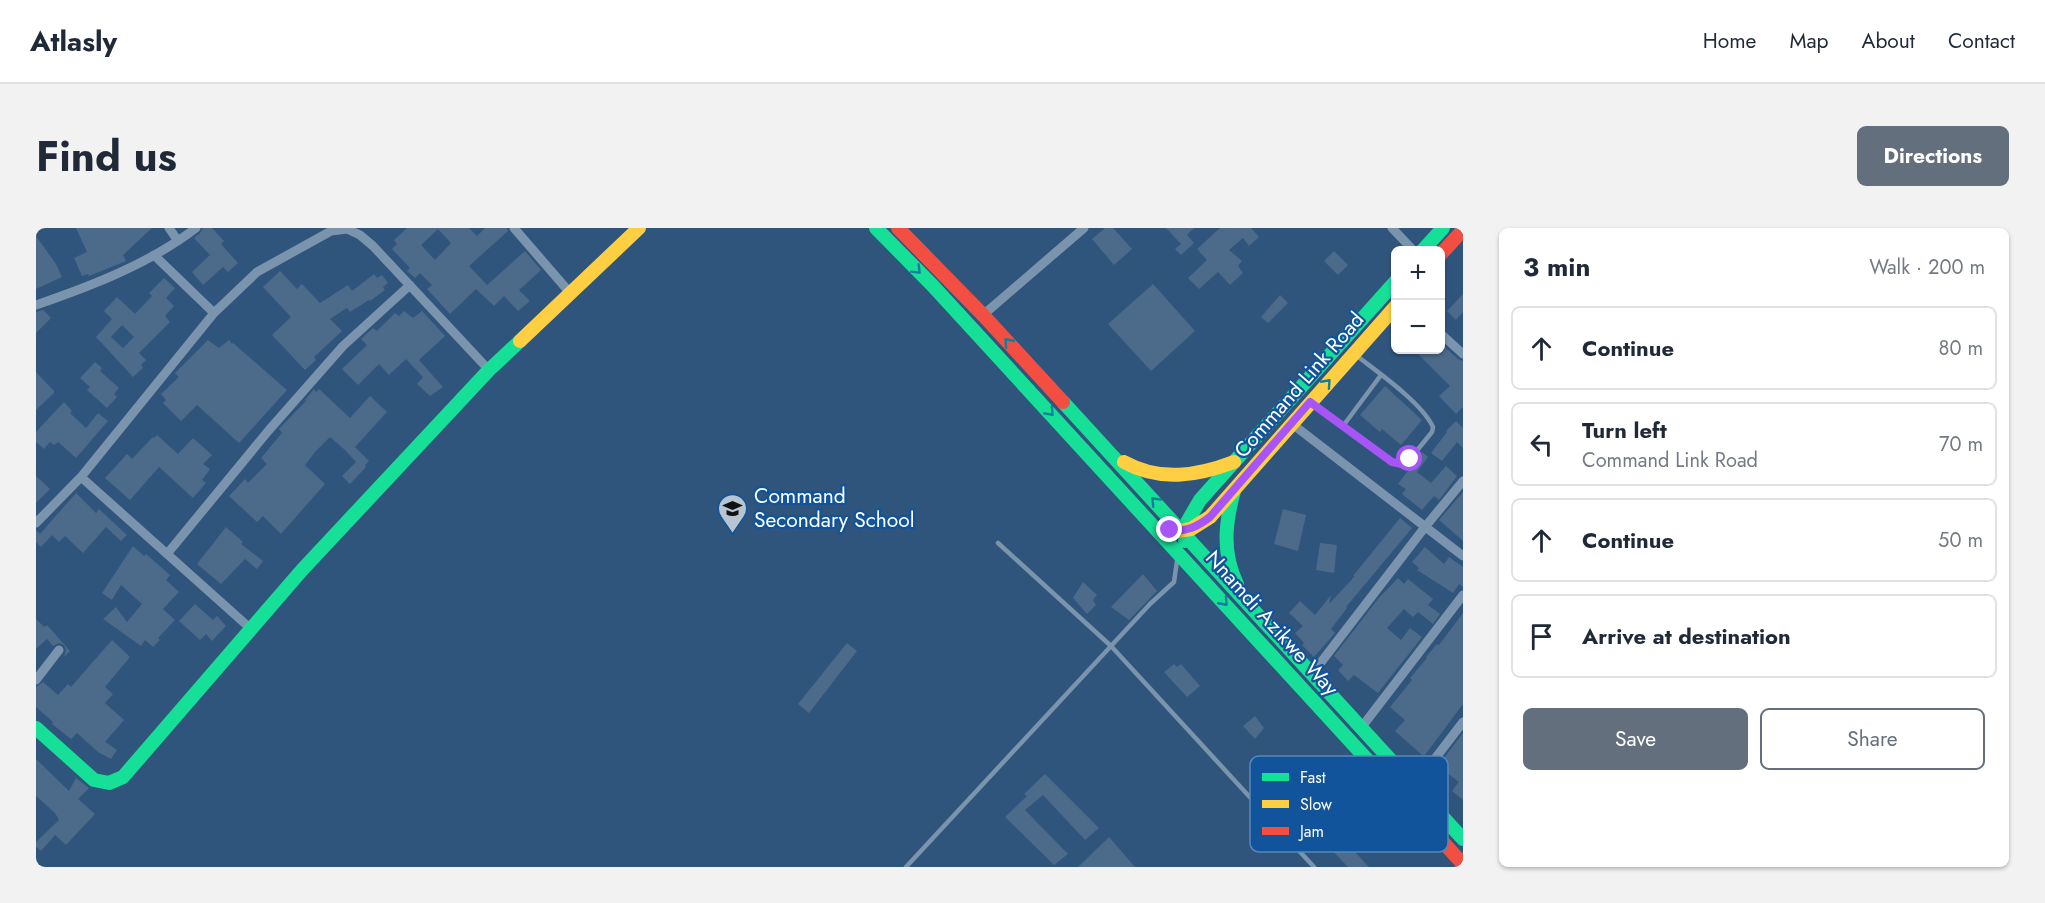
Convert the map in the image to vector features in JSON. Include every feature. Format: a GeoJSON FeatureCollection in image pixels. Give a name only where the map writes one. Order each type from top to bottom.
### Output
{"type":"FeatureCollection","features":[{"type":"Feature","properties":{"kind":"main road"},"geometry":{"type":"LineString","coordinates":[[36,728],[94,780],[109,783],[123,777],[302,570],[489,370],[639,228]]}},
{"type":"Feature","properties":{"kind":"main road","name":"Nnamdi Azikwe Way"},"geometry":{"type":"LineString","coordinates":[[876,228],[933,286],[1365,756]]}},
{"type":"Feature","properties":{"kind":"main road","name":"Nnamdi Azikwe Way"},"geometry":{"type":"LineString","coordinates":[[898,228],[983,315],[1183,531],[1387,756]]}},
{"type":"Feature","properties":{"kind":"main road"},"geometry":{"type":"LineString","coordinates":[[1426,246],[1443,228]]}},
{"type":"Feature","properties":{"kind":"main road"},"geometry":{"type":"LineString","coordinates":[[1445,250],[1463,230]]}},
{"type":"Feature","properties":{"kind":"main road","name":"Command Link Road"},"geometry":{"type":"LineString","coordinates":[[1183,531],[1189,515],[1391,285]]}},
{"type":"Feature","properties":{"kind":"main road","name":"Command Link Road"},"geometry":{"type":"LineString","coordinates":[[1183,531],[1201,524],[1234,491],[1391,311]]}},
{"type":"Feature","properties":{"kind":"main road"},"geometry":{"type":"LineString","coordinates":[[1103,446],[1130,466],[1162,475],[1215,470],[1234,462]]}},
{"type":"Feature","properties":{"kind":"main road"},"geometry":{"type":"LineString","coordinates":[[1234,491],[1226,522],[1225,544],[1228,564],[1235,582],[1252,609]]}},
{"type":"Feature","properties":{"kind":"main road"},"geometry":{"type":"LineString","coordinates":[[1148,519],[1162,527],[1183,531],[1190,559],[1207,583]]}},
{"type":"Feature","properties":{"kind":"main road","name":"Nnamdi Azikwe Way"},"geometry":{"type":"LineString","coordinates":[[1448,823],[1463,839]]}},
{"type":"Feature","properties":{"kind":"main road","name":"Nnamdi Azikwe Way"},"geometry":{"type":"LineString","coordinates":[[1448,848],[1463,864]]}},
{"type":"Feature","properties":{"kind":"street"},"geometry":{"type":"LineString","coordinates":[[169,228],[178,241]]}},
{"type":"Feature","properties":{"kind":"street"},"geometry":{"type":"LineString","coordinates":[[36,305],[80,289],[154,255],[195,228]]}},
{"type":"Feature","properties":{"kind":"street"},"geometry":{"type":"LineString","coordinates":[[514,228],[571,294]]}},
{"type":"Feature","properties":{"kind":"street"},"geometry":{"type":"LineString","coordinates":[[983,315],[1084,228]]}},
{"type":"Feature","properties":{"kind":"street"},"geometry":{"type":"LineString","coordinates":[[1392,228],[1409,246]]}},
{"type":"Feature","properties":{"kind":"street"},"geometry":{"type":"LineString","coordinates":[[36,523],[81,477],[214,313],[257,272],[331,231],[347,229],[360,235],[373,246],[489,370]]}},
{"type":"Feature","properties":{"kind":"street"},"geometry":{"type":"LineString","coordinates":[[154,255],[214,313]]}},
{"type":"Feature","properties":{"kind":"street"},"geometry":{"type":"LineString","coordinates":[[167,554],[269,430],[343,346],[410,285]]}},
{"type":"Feature","properties":{"kind":"street"},"geometry":{"type":"LineString","coordinates":[[1445,338],[1463,354]]}},
{"type":"Feature","properties":{"kind":"street"},"geometry":{"type":"LineString","coordinates":[[1291,423],[1463,556]]}},
{"type":"Feature","properties":{"kind":"street"},"geometry":{"type":"LineString","coordinates":[[81,477],[251,629]]}},
{"type":"Feature","properties":{"kind":"street"},"geometry":{"type":"LineString","coordinates":[[1312,674],[1463,481]]}},
{"type":"Feature","properties":{"kind":"street"},"geometry":{"type":"LineString","coordinates":[[1361,728],[1463,595]]}},
{"type":"Feature","properties":{"kind":"street"},"geometry":{"type":"LineString","coordinates":[[36,680],[59,650]]}},
{"type":"Feature","properties":{"kind":"street"},"geometry":{"type":"LineString","coordinates":[[1437,756],[1463,722]]}},
{"type":"Feature","properties":{"kind":"lane"},"geometry":{"type":"LineString","coordinates":[[1310,402],[1397,465],[1410,459],[1423,445],[1432,432],[1433,427],[1430,421],[1417,405],[1354,353]]}},
{"type":"Feature","properties":{"kind":"lane"},"geometry":{"type":"LineString","coordinates":[[1343,426],[1381,375]]}},
{"type":"Feature","properties":{"kind":"lane"},"geometry":{"type":"LineString","coordinates":[[998,543],[1111,646],[1250,797]]}},
{"type":"Feature","properties":{"kind":"lane"},"geometry":{"type":"LineString","coordinates":[[906,867],[1111,646],[1174,582],[1178,552]]}},
{"type":"Feature","properties":{"kind":"lane"},"geometry":{"type":"LineString","coordinates":[[1300,852],[1314,867]]}},
{"type":"Feature","properties":{"kind":"building"},"geometry":{"type":"Polygon","coordinates":[[[76,228],[152,228],[123,255],[126,261],[89,276],[88,274],[82,276],[74,258],[87,252],[76,228]]]}},
{"type":"Feature","properties":{"kind":"building"},"geometry":{"type":"Polygon","coordinates":[[[203,228],[212,228],[224,241],[221,244],[238,263],[228,272],[223,267],[203,285],[192,272],[210,255],[194,238],[203,228]]]}},
{"type":"Feature","properties":{"kind":"building"},"geometry":{"type":"Polygon","coordinates":[[[407,228],[469,228],[477,236],[485,228],[507,228],[508,231],[469,266],[487,285],[525,251],[541,270],[519,290],[530,301],[518,311],[504,296],[494,306],[476,289],[450,314],[427,289],[432,285],[420,273],[415,278],[407,271],[410,268],[392,249],[397,244],[394,240],[407,228]],[[438,229],[421,245],[435,260],[451,243],[438,229]]]}},
{"type":"Feature","properties":{"kind":"building"},"geometry":{"type":"Polygon","coordinates":[[[1105,228],[1113,228],[1132,249],[1114,265],[1092,239],[1105,228]]]}},
{"type":"Feature","properties":{"kind":"building"},"geometry":{"type":"Polygon","coordinates":[[[1166,228],[1194,228],[1187,235],[1194,243],[1181,255],[1175,249],[1181,244],[1166,228]]]}},
{"type":"Feature","properties":{"kind":"building"},"geometry":{"type":"Polygon","coordinates":[[[1220,228],[1251,228],[1259,237],[1249,246],[1243,238],[1229,250],[1242,261],[1238,266],[1243,273],[1230,285],[1218,272],[1199,289],[1188,278],[1207,260],[1197,249],[1220,228]]]}},
{"type":"Feature","properties":{"kind":"building"},"geometry":{"type":"Polygon","coordinates":[[[36,236],[56,264],[62,277],[36,289],[36,236]]]}},
{"type":"Feature","properties":{"kind":"building"},"geometry":{"type":"Polygon","coordinates":[[[1334,251],[1348,265],[1338,275],[1324,261],[1334,251]]]}},
{"type":"Feature","properties":{"kind":"building"},"geometry":{"type":"Polygon","coordinates":[[[280,271],[297,289],[302,284],[320,303],[348,285],[352,291],[374,274],[377,278],[382,275],[388,283],[383,287],[385,290],[370,301],[350,312],[347,308],[330,319],[342,331],[314,357],[316,360],[305,370],[272,335],[291,317],[263,287],[280,271]]]}},
{"type":"Feature","properties":{"kind":"building"},"geometry":{"type":"Polygon","coordinates":[[[164,278],[175,288],[166,298],[174,306],[165,316],[170,322],[139,353],[146,360],[141,365],[143,368],[133,377],[96,337],[112,319],[104,311],[117,297],[135,314],[152,296],[149,293],[164,278]],[[122,325],[111,337],[123,348],[134,337],[122,325]]]}},
{"type":"Feature","properties":{"kind":"building"},"geometry":{"type":"Polygon","coordinates":[[[1153,284],[1195,331],[1151,371],[1108,324],[1153,284]]]}},
{"type":"Feature","properties":{"kind":"building"},"geometry":{"type":"Polygon","coordinates":[[[1463,294],[1463,312],[1456,320],[1447,311],[1463,294]]]}},
{"type":"Feature","properties":{"kind":"building"},"geometry":{"type":"Polygon","coordinates":[[[1280,295],[1288,303],[1268,323],[1261,317],[1280,295]]]}},
{"type":"Feature","properties":{"kind":"building"},"geometry":{"type":"Polygon","coordinates":[[[43,310],[51,318],[36,333],[36,312],[43,310]]]}},
{"type":"Feature","properties":{"kind":"building"},"geometry":{"type":"Polygon","coordinates":[[[404,311],[413,318],[422,311],[445,336],[419,360],[443,387],[430,396],[417,384],[423,377],[406,359],[389,375],[379,364],[358,385],[342,369],[367,345],[361,339],[373,328],[377,331],[395,313],[399,316],[404,311]]]}},
{"type":"Feature","properties":{"kind":"building"},"geometry":{"type":"Polygon","coordinates":[[[208,340],[219,348],[229,340],[287,390],[239,443],[197,405],[181,421],[163,403],[166,400],[161,394],[179,377],[175,373],[208,340]]]}},
{"type":"Feature","properties":{"kind":"building"},"geometry":{"type":"Polygon","coordinates":[[[1445,347],[1463,361],[1463,407],[1456,414],[1439,396],[1450,386],[1418,354],[1445,354],[1445,347]]]}},
{"type":"Feature","properties":{"kind":"building"},"geometry":{"type":"Polygon","coordinates":[[[95,362],[102,368],[100,371],[119,388],[114,394],[117,397],[107,408],[87,390],[90,387],[80,378],[95,362]]]}},
{"type":"Feature","properties":{"kind":"building"},"geometry":{"type":"Polygon","coordinates":[[[36,372],[54,393],[36,410],[36,372]]]}},
{"type":"Feature","properties":{"kind":"building"},"geometry":{"type":"Polygon","coordinates":[[[1385,386],[1422,420],[1401,445],[1382,429],[1380,432],[1360,415],[1385,386]]]}},
{"type":"Feature","properties":{"kind":"building"},"geometry":{"type":"Polygon","coordinates":[[[314,389],[316,392],[319,389],[350,418],[370,396],[387,412],[355,447],[369,461],[350,484],[342,476],[356,462],[345,450],[330,437],[315,452],[305,465],[325,484],[281,534],[263,516],[257,522],[229,496],[245,479],[248,483],[267,464],[261,458],[282,433],[279,429],[306,401],[314,389]]]}},
{"type":"Feature","properties":{"kind":"building"},"geometry":{"type":"Polygon","coordinates":[[[64,402],[72,411],[70,413],[86,428],[98,413],[108,421],[76,458],[58,442],[54,445],[50,442],[44,449],[36,442],[36,432],[64,402]]]}},
{"type":"Feature","properties":{"kind":"building"},"geometry":{"type":"Polygon","coordinates":[[[1456,421],[1463,428],[1463,448],[1457,442],[1442,461],[1431,453],[1456,421]]]}},
{"type":"Feature","properties":{"kind":"building"},"geometry":{"type":"Polygon","coordinates":[[[157,435],[178,454],[193,438],[212,455],[203,464],[210,469],[202,480],[206,483],[193,498],[159,467],[130,500],[105,478],[127,454],[132,459],[157,435]]]}},
{"type":"Feature","properties":{"kind":"building"},"geometry":{"type":"Polygon","coordinates":[[[1422,452],[1428,457],[1417,472],[1431,483],[1446,466],[1457,476],[1439,500],[1434,496],[1422,510],[1402,494],[1406,489],[1398,484],[1422,452]]]}},
{"type":"Feature","properties":{"kind":"building"},"geometry":{"type":"Polygon","coordinates":[[[36,476],[50,489],[36,503],[36,476]]]}},
{"type":"Feature","properties":{"kind":"building"},"geometry":{"type":"Polygon","coordinates":[[[1463,492],[1463,541],[1439,520],[1463,492]]]}},
{"type":"Feature","properties":{"kind":"building"},"geometry":{"type":"Polygon","coordinates":[[[76,493],[96,513],[99,509],[127,535],[121,541],[106,527],[83,553],[65,536],[59,542],[52,535],[41,547],[36,542],[36,530],[40,534],[76,493]]]}},
{"type":"Feature","properties":{"kind":"building"},"geometry":{"type":"Polygon","coordinates":[[[1283,509],[1306,515],[1298,551],[1274,544],[1283,509]]]}},
{"type":"Feature","properties":{"kind":"building"},"geometry":{"type":"Polygon","coordinates":[[[1400,518],[1412,528],[1346,607],[1331,629],[1335,633],[1314,657],[1302,645],[1304,643],[1295,633],[1303,626],[1289,613],[1300,601],[1315,615],[1331,595],[1329,604],[1355,576],[1353,576],[1400,518]]]}},
{"type":"Feature","properties":{"kind":"building"},"geometry":{"type":"Polygon","coordinates":[[[226,527],[243,542],[241,544],[263,561],[257,569],[245,559],[221,584],[197,564],[226,527]]]}},
{"type":"Feature","properties":{"kind":"building"},"geometry":{"type":"Polygon","coordinates":[[[1320,543],[1337,545],[1334,573],[1316,570],[1320,543]]]}},
{"type":"Feature","properties":{"kind":"building"},"geometry":{"type":"Polygon","coordinates":[[[133,546],[170,575],[166,580],[179,592],[163,609],[175,620],[158,638],[160,640],[153,647],[145,640],[141,646],[103,619],[116,607],[127,622],[142,604],[121,585],[112,600],[102,593],[133,546]]]}},
{"type":"Feature","properties":{"kind":"building"},"geometry":{"type":"Polygon","coordinates":[[[1425,547],[1444,564],[1449,557],[1463,567],[1463,587],[1459,584],[1453,593],[1417,570],[1419,568],[1412,562],[1425,547]]]}},
{"type":"Feature","properties":{"kind":"building"},"geometry":{"type":"Polygon","coordinates":[[[1143,574],[1157,591],[1129,620],[1111,607],[1143,574]]]}},
{"type":"Feature","properties":{"kind":"building"},"geometry":{"type":"Polygon","coordinates":[[[1398,578],[1404,584],[1408,579],[1433,599],[1428,605],[1440,614],[1433,624],[1418,612],[1413,617],[1404,609],[1387,628],[1401,640],[1410,628],[1422,637],[1378,693],[1354,675],[1348,681],[1338,670],[1343,665],[1334,656],[1378,599],[1398,578]]]}},
{"type":"Feature","properties":{"kind":"building"},"geometry":{"type":"Polygon","coordinates":[[[1083,582],[1097,595],[1093,600],[1096,605],[1087,614],[1073,598],[1083,582]]]}},
{"type":"Feature","properties":{"kind":"building"},"geometry":{"type":"Polygon","coordinates":[[[195,604],[213,620],[217,616],[226,626],[212,641],[206,634],[200,640],[179,621],[195,604]]]}},
{"type":"Feature","properties":{"kind":"building"},"geometry":{"type":"Polygon","coordinates":[[[1463,613],[1463,704],[1425,755],[1422,755],[1395,731],[1405,720],[1390,707],[1412,680],[1410,678],[1426,657],[1437,644],[1439,645],[1463,613]]]}},
{"type":"Feature","properties":{"kind":"building"},"geometry":{"type":"Polygon","coordinates":[[[36,619],[44,627],[47,625],[70,651],[64,657],[66,650],[64,645],[59,643],[53,646],[47,639],[36,649],[36,619]]]}},
{"type":"Feature","properties":{"kind":"building"},"geometry":{"type":"Polygon","coordinates":[[[112,640],[130,657],[105,687],[113,694],[105,703],[124,720],[105,742],[117,750],[111,759],[98,752],[77,733],[71,739],[52,724],[53,722],[36,707],[36,687],[43,682],[58,695],[68,684],[71,687],[112,640]]]}},
{"type":"Feature","properties":{"kind":"building"},"geometry":{"type":"Polygon","coordinates":[[[847,643],[857,651],[809,713],[798,704],[847,643]]]}},
{"type":"Feature","properties":{"kind":"building"},"geometry":{"type":"Polygon","coordinates":[[[1174,664],[1177,667],[1181,664],[1200,686],[1187,697],[1164,672],[1174,664]]]}},
{"type":"Feature","properties":{"kind":"building"},"geometry":{"type":"Polygon","coordinates":[[[1255,716],[1264,728],[1255,739],[1243,726],[1255,716]]]}},
{"type":"Feature","properties":{"kind":"building"},"geometry":{"type":"Polygon","coordinates":[[[1463,733],[1463,800],[1452,791],[1459,782],[1448,774],[1448,756],[1446,756],[1463,733]]]}},
{"type":"Feature","properties":{"kind":"building"},"geometry":{"type":"Polygon","coordinates":[[[36,759],[69,791],[76,778],[89,788],[78,799],[95,814],[66,845],[55,835],[41,851],[36,847],[36,842],[59,820],[55,813],[36,796],[36,759]]]}},
{"type":"Feature","properties":{"kind":"building"},"geometry":{"type":"Polygon","coordinates":[[[1045,774],[1099,828],[1085,840],[1043,795],[1025,810],[1068,854],[1054,865],[1005,817],[1027,796],[1024,794],[1045,774]]]}},
{"type":"Feature","properties":{"kind":"building"},"geometry":{"type":"Polygon","coordinates":[[[1108,838],[1135,867],[1078,867],[1108,838]]]}},
{"type":"Feature","properties":{"kind":"building"},"geometry":{"type":"Polygon","coordinates":[[[1334,852],[1355,852],[1369,867],[1348,867],[1334,852]]]}},
{"type":"Feature","properties":{"kind":"traffic: fast"},"geometry":{"type":"LineString","coordinates":[[876,228],[933,286],[1364,756]]}},
{"type":"Feature","properties":{"kind":"traffic: fast"},"geometry":{"type":"LineString","coordinates":[[1427,246],[1443,228]]}},
{"type":"Feature","properties":{"kind":"traffic: fast"},"geometry":{"type":"LineString","coordinates":[[1185,541],[1186,524],[1200,500],[1391,287]]}},
{"type":"Feature","properties":{"kind":"traffic: fast"},"geometry":{"type":"LineString","coordinates":[[36,728],[94,780],[109,783],[123,777],[302,570],[489,370],[520,341]]}},
{"type":"Feature","properties":{"kind":"traffic: fast"},"geometry":{"type":"LineString","coordinates":[[1063,402],[1387,756]]}},
{"type":"Feature","properties":{"kind":"traffic: fast"},"geometry":{"type":"LineString","coordinates":[[1234,491],[1226,538],[1229,561],[1237,584]]}},
{"type":"Feature","properties":{"kind":"traffic: fast"},"geometry":{"type":"LineString","coordinates":[[1448,823],[1463,839]]}},
{"type":"Feature","properties":{"kind":"traffic: slow"},"geometry":{"type":"LineString","coordinates":[[520,341],[639,228]]}},
{"type":"Feature","properties":{"kind":"traffic: slow"},"geometry":{"type":"LineString","coordinates":[[1178,531],[1191,529],[1210,517],[1391,312]]}},
{"type":"Feature","properties":{"kind":"traffic: slow"},"geometry":{"type":"LineString","coordinates":[[1124,462],[1151,472],[1179,475],[1206,471],[1234,462]]}},
{"type":"Feature","properties":{"kind":"traffic: jam"},"geometry":{"type":"LineString","coordinates":[[898,228],[983,315],[1063,402]]}},
{"type":"Feature","properties":{"kind":"traffic: jam"},"geometry":{"type":"LineString","coordinates":[[1445,250],[1463,230]]}},
{"type":"Feature","properties":{"kind":"traffic: jam"},"geometry":{"type":"LineString","coordinates":[[1448,848],[1463,864]]}},
{"type":"Feature","properties":{"kind":"place","name":"Command Secondary School"},"geometry":{"type":"Point","coordinates":[733,534]}},
{"type":"Feature","properties":{"kind":"route"},"geometry":{"type":"LineString","coordinates":[[1170,530],[1183,531],[1201,524],[1210,517],[1310,402],[1397,465],[1410,459]]}}]}
